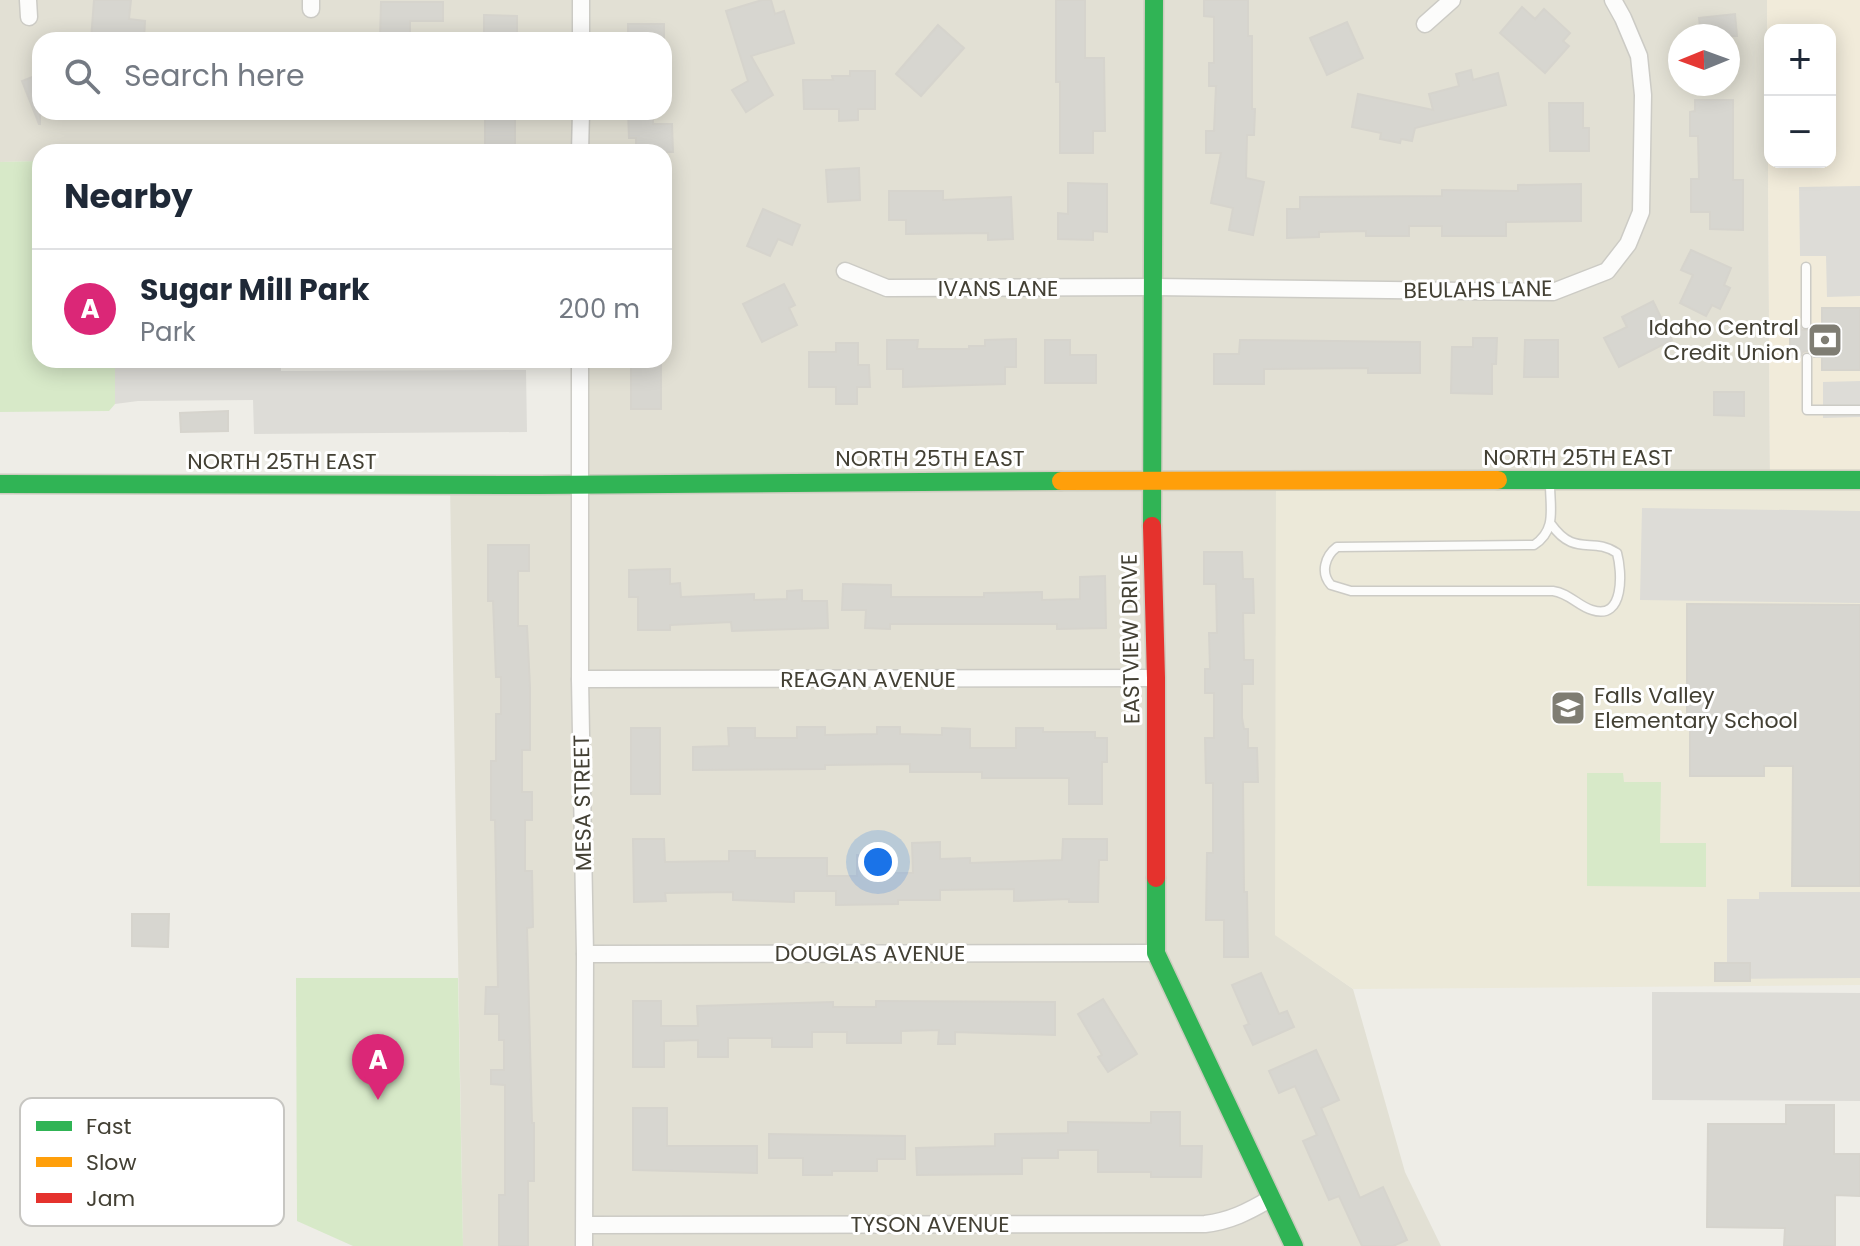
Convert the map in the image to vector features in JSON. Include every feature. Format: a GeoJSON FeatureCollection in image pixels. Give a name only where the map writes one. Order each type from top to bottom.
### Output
{"type":"FeatureCollection","features":[{"type":"Feature","properties":{"kind":"main road","name":"EASTVIEW DRIVE"},"geometry":{"type":"LineString","coordinates":[[1154,0],[1155,287],[1151,480],[1156,678],[1156,953],[1294,1246]]}},
{"type":"Feature","properties":{"kind":"main road","name":"NORTH 25TH EAST"},"geometry":{"type":"LineString","coordinates":[[0,484],[1860,480]]}},
{"type":"Feature","properties":{"kind":"street"},"geometry":{"type":"LineString","coordinates":[[581,0],[581,32]]}},
{"type":"Feature","properties":{"kind":"street"},"geometry":{"type":"LineString","coordinates":[[1425,24],[1452,0]]}},
{"type":"Feature","properties":{"kind":"street","name":"BEULAHS LANE"},"geometry":{"type":"LineString","coordinates":[[1155,287],[1553,292],[1607,271],[1628,244],[1641,212],[1643,95],[1639,56],[1613,0]]}},
{"type":"Feature","properties":{"kind":"street"},"geometry":{"type":"LineString","coordinates":[[580,144],[581,120]]}},
{"type":"Feature","properties":{"kind":"street","name":"IVANS LANE"},"geometry":{"type":"LineString","coordinates":[[845,271],[887,288],[1155,287]]}},
{"type":"Feature","properties":{"kind":"street","name":"MESA STREET"},"geometry":{"type":"LineString","coordinates":[[580,368],[584,1246]]}},
{"type":"Feature","properties":{"kind":"street","name":"REAGAN AVENUE"},"geometry":{"type":"LineString","coordinates":[[580,679],[1156,678]]}},
{"type":"Feature","properties":{"kind":"street","name":"DOUGLAS AVENUE"},"geometry":{"type":"LineString","coordinates":[[585,954],[1156,953]]}},
{"type":"Feature","properties":{"kind":"street","name":"TYSON AVENUE"},"geometry":{"type":"LineString","coordinates":[[585,1225],[1205,1224],[1244,1215],[1270,1199]]}},
{"type":"Feature","properties":{"kind":"lane"},"geometry":{"type":"LineString","coordinates":[[1806,267],[1806,324]]}},
{"type":"Feature","properties":{"kind":"lane"},"geometry":{"type":"LineString","coordinates":[[1807,358],[1807,410],[1860,410]]}},
{"type":"Feature","properties":{"kind":"lane"},"geometry":{"type":"LineString","coordinates":[[1550,482],[1551,524],[1545,538],[1534,545],[1337,547],[1325,563],[1325,575],[1331,585],[1351,591],[1553,591],[1567,595],[1594,611],[1612,607],[1619,596],[1617,553],[1608,547],[1572,544],[1560,537],[1551,524]]}},
{"type":"Feature","properties":{"kind":"shaded area"},"geometry":{"type":"Polygon","coordinates":[[[0,0],[1767,0],[1767,24],[1764,24],[1764,168],[1768,168],[1770,480],[1275,934],[1353,989],[1405,1172],[1441,1246],[463,1246],[450,485],[579,485],[580,368],[672,368],[672,144],[32,144],[32,161],[0,162],[0,0]]]}},
{"type":"Feature","properties":{"kind":"shaded area"},"geometry":{"type":"Polygon","coordinates":[[[1767,0],[1860,0],[1860,481],[1770,480],[1768,168],[1836,168],[1836,24],[1767,24],[1767,0]]]}},
{"type":"Feature","properties":{"kind":"shaded area"},"geometry":{"type":"Polygon","coordinates":[[[1860,186],[1860,296],[1827,297],[1826,256],[1800,256],[1799,187],[1860,186]]]}},
{"type":"Feature","properties":{"kind":"shaded area"},"geometry":{"type":"Polygon","coordinates":[[[115,368],[526,370],[527,432],[254,434],[253,400],[115,404],[115,368]]]}},
{"type":"Feature","properties":{"kind":"shaded area"},"geometry":{"type":"Polygon","coordinates":[[[1860,381],[1860,417],[1823,418],[1823,382],[1860,381]]]}},
{"type":"Feature","properties":{"kind":"shaded area","name":"Falls Valley Elementary School"},"geometry":{"type":"Polygon","coordinates":[[[1276,481],[1860,481],[1860,985],[1353,989],[1275,935],[1276,481]]]}},
{"type":"Feature","properties":{"kind":"shaded area"},"geometry":{"type":"Polygon","coordinates":[[[1642,508],[1860,511],[1860,603],[1640,600],[1642,508]]]}},
{"type":"Feature","properties":{"kind":"shaded area"},"geometry":{"type":"Polygon","coordinates":[[[1759,892],[1860,892],[1860,978],[1727,979],[1727,899],[1759,899],[1759,892]]]}},
{"type":"Feature","properties":{"kind":"shaded area"},"geometry":{"type":"Polygon","coordinates":[[[1652,992],[1860,993],[1860,1101],[1652,1100],[1652,992]]]}},
{"type":"Feature","properties":{"kind":"green space"},"geometry":{"type":"Polygon","coordinates":[[[32,161],[32,368],[115,368],[115,404],[109,411],[0,412],[0,162],[32,161]]]}},
{"type":"Feature","properties":{"kind":"green space"},"geometry":{"type":"Polygon","coordinates":[[[1587,773],[1623,773],[1624,782],[1661,782],[1660,843],[1706,843],[1706,887],[1587,886],[1587,773]]]}},
{"type":"Feature","properties":{"kind":"green space"},"geometry":{"type":"Polygon","coordinates":[[[296,978],[458,978],[463,1246],[353,1246],[297,1221],[296,978]]]}},
{"type":"Feature","properties":{"kind":"building"},"geometry":{"type":"Polygon","coordinates":[[[94,0],[131,0],[129,19],[145,21],[144,32],[92,32],[94,0]]]}},
{"type":"Feature","properties":{"kind":"building"},"geometry":{"type":"Polygon","coordinates":[[[771,0],[775,14],[784,11],[794,43],[751,56],[773,95],[746,112],[732,90],[748,81],[726,11],[771,0]]]}},
{"type":"Feature","properties":{"kind":"building"},"geometry":{"type":"Polygon","coordinates":[[[1056,0],[1085,0],[1085,58],[1104,58],[1105,131],[1093,131],[1093,153],[1060,153],[1056,0]]]}},
{"type":"Feature","properties":{"kind":"building"},"geometry":{"type":"Polygon","coordinates":[[[1204,0],[1248,0],[1248,36],[1252,36],[1252,109],[1255,109],[1254,135],[1247,135],[1246,178],[1264,182],[1253,235],[1229,230],[1233,208],[1211,203],[1221,153],[1206,153],[1206,131],[1214,131],[1216,86],[1209,86],[1209,63],[1214,63],[1214,17],[1204,16],[1204,0]]]}},
{"type":"Feature","properties":{"kind":"building"},"geometry":{"type":"Polygon","coordinates":[[[381,2],[443,2],[443,21],[410,21],[410,32],[380,32],[381,2]]]}},
{"type":"Feature","properties":{"kind":"building"},"geometry":{"type":"Polygon","coordinates":[[[1522,7],[1535,19],[1544,9],[1570,33],[1563,41],[1569,46],[1545,73],[1500,33],[1522,7]]]}},
{"type":"Feature","properties":{"kind":"building"},"geometry":{"type":"Polygon","coordinates":[[[1735,14],[1736,24],[1700,24],[1699,18],[1735,14]]]}},
{"type":"Feature","properties":{"kind":"building"},"geometry":{"type":"Polygon","coordinates":[[[484,15],[517,16],[517,32],[484,32],[484,15]]]}},
{"type":"Feature","properties":{"kind":"building"},"geometry":{"type":"Polygon","coordinates":[[[1347,22],[1363,58],[1327,75],[1310,38],[1347,22]]]}},
{"type":"Feature","properties":{"kind":"building"},"geometry":{"type":"Polygon","coordinates":[[[628,24],[664,24],[664,32],[628,32],[628,24]]]}},
{"type":"Feature","properties":{"kind":"building"},"geometry":{"type":"Polygon","coordinates":[[[938,25],[964,48],[921,96],[896,74],[938,25]]]}},
{"type":"Feature","properties":{"kind":"building"},"geometry":{"type":"Polygon","coordinates":[[[1471,70],[1473,80],[1498,73],[1506,105],[1415,128],[1412,141],[1401,139],[1400,143],[1380,139],[1381,133],[1352,127],[1358,94],[1433,110],[1429,94],[1459,86],[1456,74],[1471,70]]]}},
{"type":"Feature","properties":{"kind":"building"},"geometry":{"type":"Polygon","coordinates":[[[850,71],[875,71],[875,109],[858,109],[858,120],[839,121],[839,109],[804,109],[803,80],[833,80],[832,76],[850,76],[850,71]]]}},
{"type":"Feature","properties":{"kind":"building"},"geometry":{"type":"Polygon","coordinates":[[[32,77],[32,106],[22,81],[32,77]]]}},
{"type":"Feature","properties":{"kind":"building"},"geometry":{"type":"Polygon","coordinates":[[[1695,100],[1733,100],[1733,180],[1743,180],[1743,230],[1710,229],[1710,212],[1691,212],[1691,179],[1699,179],[1698,136],[1690,136],[1690,112],[1695,111],[1695,100]]]}},
{"type":"Feature","properties":{"kind":"building"},"geometry":{"type":"Polygon","coordinates":[[[1549,103],[1583,103],[1583,128],[1589,128],[1589,151],[1550,151],[1549,103]]]}},
{"type":"Feature","properties":{"kind":"building"},"geometry":{"type":"Polygon","coordinates":[[[485,120],[515,120],[515,144],[485,144],[485,120]]]}},
{"type":"Feature","properties":{"kind":"building"},"geometry":{"type":"Polygon","coordinates":[[[628,120],[672,124],[673,152],[672,144],[636,144],[636,138],[629,138],[628,120]]]}},
{"type":"Feature","properties":{"kind":"building"},"geometry":{"type":"Polygon","coordinates":[[[859,168],[860,200],[828,202],[826,170],[859,168]]]}},
{"type":"Feature","properties":{"kind":"building"},"geometry":{"type":"Polygon","coordinates":[[[1068,183],[1107,184],[1107,232],[1093,231],[1093,240],[1058,239],[1058,213],[1068,214],[1068,183]]]}},
{"type":"Feature","properties":{"kind":"building"},"geometry":{"type":"Polygon","coordinates":[[[1581,184],[1581,221],[1506,222],[1506,236],[1442,236],[1442,226],[1409,226],[1409,236],[1366,236],[1366,231],[1319,232],[1319,237],[1287,238],[1287,209],[1300,209],[1300,197],[1442,196],[1442,190],[1518,191],[1518,185],[1581,184]]]}},
{"type":"Feature","properties":{"kind":"building"},"geometry":{"type":"Polygon","coordinates":[[[889,191],[943,191],[943,200],[1011,197],[1013,239],[988,240],[988,233],[906,234],[906,220],[889,220],[889,191]]]}},
{"type":"Feature","properties":{"kind":"building"},"geometry":{"type":"Polygon","coordinates":[[[763,209],[800,225],[792,245],[778,239],[770,256],[747,246],[763,209]]]}},
{"type":"Feature","properties":{"kind":"building"},"geometry":{"type":"Polygon","coordinates":[[[1691,250],[1731,268],[1724,285],[1730,288],[1720,309],[1712,305],[1706,316],[1680,303],[1693,275],[1681,270],[1691,250]]]}},
{"type":"Feature","properties":{"kind":"building"},"geometry":{"type":"Polygon","coordinates":[[[784,284],[795,305],[789,308],[797,325],[762,342],[743,304],[784,284]]]}},
{"type":"Feature","properties":{"kind":"building"},"geometry":{"type":"Polygon","coordinates":[[[1653,301],[1672,340],[1619,367],[1604,338],[1627,327],[1622,317],[1653,301]]]}},
{"type":"Feature","properties":{"kind":"building","name":"Idaho Central Credit Union"},"geometry":{"type":"Polygon","coordinates":[[[1822,308],[1860,308],[1860,370],[1822,370],[1822,357],[1814,357],[1808,351],[1800,357],[1790,357],[1790,323],[1799,324],[1802,330],[1809,330],[1813,324],[1822,324],[1822,308]]]}},
{"type":"Feature","properties":{"kind":"building"},"geometry":{"type":"Polygon","coordinates":[[[1473,338],[1497,338],[1496,364],[1492,364],[1492,394],[1451,393],[1452,347],[1473,347],[1473,338]]]}},
{"type":"Feature","properties":{"kind":"building"},"geometry":{"type":"Polygon","coordinates":[[[1016,339],[1016,367],[1005,367],[1005,384],[903,387],[903,369],[887,369],[887,340],[918,340],[917,349],[969,349],[969,346],[985,346],[985,340],[1016,339]]]}},
{"type":"Feature","properties":{"kind":"building"},"geometry":{"type":"Polygon","coordinates":[[[1045,340],[1070,340],[1070,355],[1096,355],[1096,383],[1045,383],[1045,340]]]}},
{"type":"Feature","properties":{"kind":"building"},"geometry":{"type":"Polygon","coordinates":[[[1240,340],[1420,342],[1420,373],[1368,373],[1368,368],[1264,369],[1264,384],[1214,384],[1214,354],[1239,354],[1240,340]]]}},
{"type":"Feature","properties":{"kind":"building"},"geometry":{"type":"Polygon","coordinates":[[[1525,340],[1558,340],[1558,377],[1524,377],[1525,340]]]}},
{"type":"Feature","properties":{"kind":"building"},"geometry":{"type":"Polygon","coordinates":[[[836,343],[858,343],[858,365],[869,365],[870,387],[857,387],[857,404],[836,404],[836,387],[809,387],[809,352],[836,352],[836,343]]]}},
{"type":"Feature","properties":{"kind":"building"},"geometry":{"type":"Polygon","coordinates":[[[631,368],[661,368],[661,409],[631,409],[631,368]]]}},
{"type":"Feature","properties":{"kind":"building"},"geometry":{"type":"Polygon","coordinates":[[[1714,392],[1744,392],[1744,416],[1714,415],[1714,392]]]}},
{"type":"Feature","properties":{"kind":"building"},"geometry":{"type":"Polygon","coordinates":[[[228,411],[228,431],[181,432],[180,413],[228,411]]]}},
{"type":"Feature","properties":{"kind":"building"},"geometry":{"type":"Polygon","coordinates":[[[488,545],[529,545],[529,571],[518,571],[518,626],[527,626],[530,687],[530,750],[522,750],[522,792],[532,792],[532,820],[525,820],[525,871],[532,871],[533,927],[527,928],[534,1123],[534,1181],[528,1181],[528,1246],[499,1246],[499,1195],[505,1195],[505,1085],[491,1084],[491,1070],[504,1070],[504,1040],[499,1040],[499,1014],[485,1014],[486,987],[498,987],[491,761],[496,761],[496,714],[501,714],[501,677],[496,677],[493,601],[488,601],[488,545]]]}},
{"type":"Feature","properties":{"kind":"building"},"geometry":{"type":"Polygon","coordinates":[[[1204,552],[1242,552],[1243,579],[1253,579],[1254,613],[1243,613],[1244,660],[1253,660],[1253,684],[1242,684],[1242,718],[1244,729],[1248,729],[1248,748],[1257,748],[1258,782],[1243,782],[1248,957],[1224,957],[1224,920],[1206,920],[1207,853],[1213,853],[1213,783],[1206,783],[1205,738],[1214,738],[1214,693],[1205,693],[1205,669],[1210,669],[1209,633],[1217,633],[1216,584],[1204,584],[1204,552]]]}},
{"type":"Feature","properties":{"kind":"building"},"geometry":{"type":"Polygon","coordinates":[[[670,569],[670,584],[680,583],[681,597],[754,594],[754,600],[787,599],[787,591],[802,590],[802,601],[827,601],[828,628],[732,631],[731,622],[670,625],[670,630],[638,630],[638,597],[629,597],[629,570],[670,569]]]}},
{"type":"Feature","properties":{"kind":"building"},"geometry":{"type":"Polygon","coordinates":[[[1105,576],[1106,628],[1057,629],[1057,624],[890,624],[890,629],[865,628],[866,610],[842,610],[843,584],[891,585],[891,597],[984,597],[984,593],[1042,592],[1042,600],[1080,599],[1080,577],[1105,576]]]}},
{"type":"Feature","properties":{"kind":"building"},"geometry":{"type":"Polygon","coordinates":[[[1687,604],[1860,605],[1860,886],[1792,886],[1793,766],[1764,766],[1764,776],[1690,776],[1687,604]]]}},
{"type":"Feature","properties":{"kind":"building"},"geometry":{"type":"Polygon","coordinates":[[[797,727],[825,727],[825,735],[877,734],[877,727],[900,727],[900,734],[942,735],[942,728],[970,729],[970,748],[1016,748],[1016,728],[1043,728],[1043,732],[1095,732],[1095,738],[1107,738],[1107,762],[1102,762],[1102,804],[1069,804],[1069,778],[982,778],[982,772],[910,772],[910,764],[825,765],[825,769],[693,770],[693,747],[729,746],[728,728],[755,728],[755,738],[797,738],[797,727]]]}},
{"type":"Feature","properties":{"kind":"building"},"geometry":{"type":"Polygon","coordinates":[[[631,728],[660,728],[660,794],[631,794],[631,728]]]}},
{"type":"Feature","properties":{"kind":"building"},"geometry":{"type":"Polygon","coordinates":[[[633,839],[664,839],[665,862],[729,861],[729,851],[755,851],[755,858],[827,858],[827,876],[857,876],[857,855],[880,855],[880,873],[913,873],[912,843],[940,842],[940,859],[970,858],[970,863],[1062,860],[1063,839],[1107,839],[1107,860],[1099,860],[1098,902],[1069,902],[1069,899],[1014,901],[1014,889],[940,890],[940,900],[898,900],[898,904],[836,905],[836,891],[794,891],[794,902],[733,900],[733,892],[665,893],[666,901],[634,902],[633,839]]]}},
{"type":"Feature","properties":{"kind":"building"},"geometry":{"type":"Polygon","coordinates":[[[132,914],[169,914],[168,947],[132,946],[132,914]]]}},
{"type":"Feature","properties":{"kind":"building"},"geometry":{"type":"Polygon","coordinates":[[[1715,963],[1750,963],[1750,981],[1715,981],[1715,963]]]}},
{"type":"Feature","properties":{"kind":"building"},"geometry":{"type":"Polygon","coordinates":[[[1261,973],[1279,1014],[1287,1011],[1294,1027],[1253,1045],[1244,1026],[1249,1024],[1232,985],[1261,973]]]}},
{"type":"Feature","properties":{"kind":"building"},"geometry":{"type":"Polygon","coordinates":[[[1103,999],[1137,1054],[1108,1072],[1098,1057],[1102,1055],[1078,1014],[1103,999]]]}},
{"type":"Feature","properties":{"kind":"building"},"geometry":{"type":"Polygon","coordinates":[[[633,1001],[661,1001],[661,1026],[698,1026],[697,1006],[833,1002],[833,1007],[876,1007],[876,1001],[1055,1002],[1055,1035],[955,1032],[955,1044],[938,1044],[939,1030],[901,1031],[901,1043],[847,1043],[847,1032],[812,1032],[812,1047],[772,1047],[772,1038],[728,1038],[728,1057],[698,1057],[698,1040],[664,1041],[664,1067],[633,1067],[633,1001]]]}},
{"type":"Feature","properties":{"kind":"building"},"geometry":{"type":"Polygon","coordinates":[[[1316,1050],[1339,1100],[1321,1108],[1360,1198],[1383,1187],[1407,1240],[1393,1246],[1362,1246],[1339,1196],[1329,1200],[1303,1141],[1317,1135],[1295,1086],[1279,1093],[1269,1071],[1316,1050]]]}},
{"type":"Feature","properties":{"kind":"building"},"geometry":{"type":"Polygon","coordinates":[[[1786,1105],[1834,1105],[1834,1154],[1860,1154],[1860,1196],[1835,1195],[1835,1246],[1784,1246],[1785,1228],[1707,1227],[1708,1124],[1786,1124],[1786,1105]]]}},
{"type":"Feature","properties":{"kind":"building"},"geometry":{"type":"Polygon","coordinates":[[[633,1108],[667,1108],[667,1146],[757,1146],[757,1173],[633,1170],[633,1108]]]}},
{"type":"Feature","properties":{"kind":"building"},"geometry":{"type":"Polygon","coordinates":[[[1151,1112],[1180,1112],[1180,1146],[1202,1146],[1201,1177],[1151,1177],[1151,1172],[1098,1172],[1098,1150],[1058,1150],[1058,1158],[1022,1158],[1022,1174],[917,1175],[916,1148],[995,1146],[995,1134],[1068,1133],[1068,1122],[1151,1123],[1151,1112]]]}},
{"type":"Feature","properties":{"kind":"building"},"geometry":{"type":"Polygon","coordinates":[[[769,1134],[905,1136],[905,1159],[877,1159],[877,1171],[832,1171],[832,1175],[803,1175],[803,1158],[769,1158],[769,1134]]]}},
{"type":"Feature","properties":{"kind":"traffic: fast"},"geometry":{"type":"LineString","coordinates":[[1152,526],[1154,0]]}},
{"type":"Feature","properties":{"kind":"traffic: fast"},"geometry":{"type":"LineString","coordinates":[[1498,480],[1860,480]]}},
{"type":"Feature","properties":{"kind":"traffic: fast"},"geometry":{"type":"LineString","coordinates":[[0,484],[539,485],[1061,481]]}},
{"type":"Feature","properties":{"kind":"traffic: fast"},"geometry":{"type":"LineString","coordinates":[[1156,878],[1156,953],[1294,1246]]}},
{"type":"Feature","properties":{"kind":"traffic: slow"},"geometry":{"type":"LineString","coordinates":[[1061,481],[1498,480]]}},
{"type":"Feature","properties":{"kind":"traffic: jam"},"geometry":{"type":"LineString","coordinates":[[1152,526],[1156,878]]}},
{"type":"Feature","properties":{"kind":"place","name":"Idaho Central Credit Union"},"geometry":{"type":"Point","coordinates":[1825,340]}},
{"type":"Feature","properties":{"kind":"place","name":"Falls Valley Elementary School"},"geometry":{"type":"Point","coordinates":[1568,708]}},
{"type":"Feature","properties":{"kind":"place","name":"Sugar Mill Park"},"geometry":{"type":"Point","coordinates":[378,1100]}}]}
